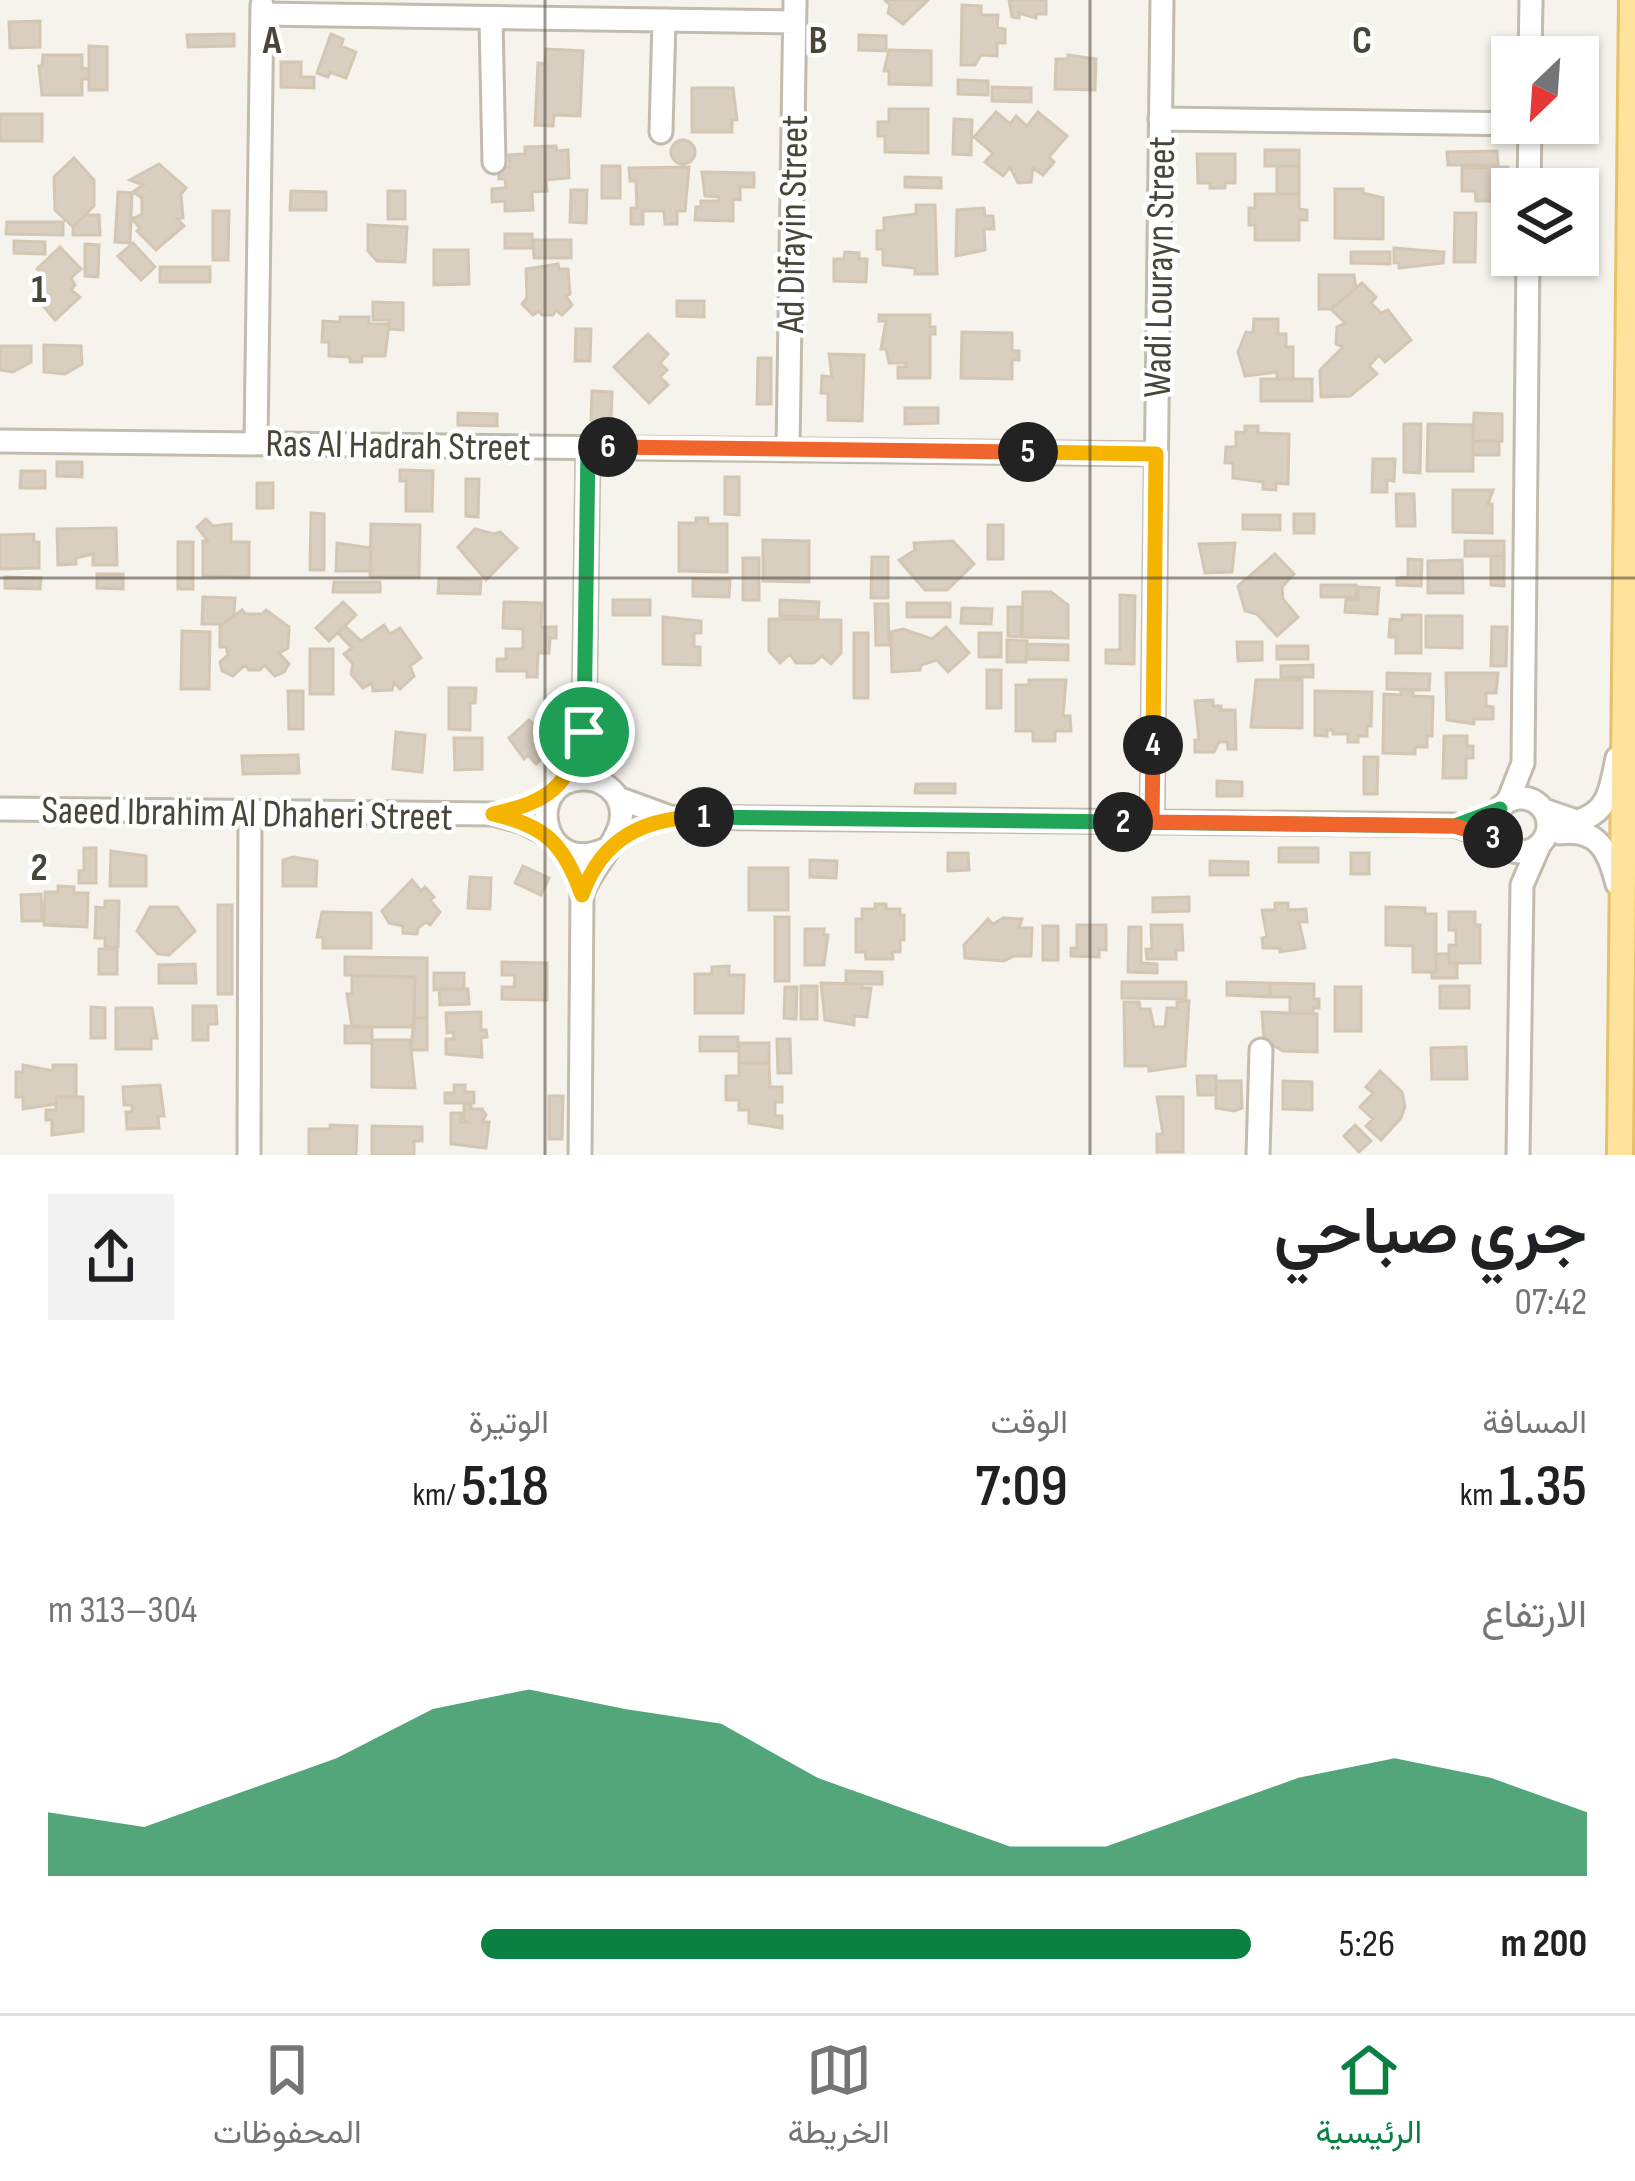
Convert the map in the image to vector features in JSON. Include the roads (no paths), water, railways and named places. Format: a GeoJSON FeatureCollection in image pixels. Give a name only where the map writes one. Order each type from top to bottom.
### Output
{"type":"FeatureCollection","features":[{"type":"Feature","properties":{"kind":"main road"},"geometry":{"type":"LineString","coordinates":[[1620,1155],[1632,0]]}},
{"type":"Feature","properties":{"kind":"street","name":"Wadi Lourayn Street"},"geometry":{"type":"LineString","coordinates":[[1152,822],[1162,0]]}},
{"type":"Feature","properties":{"kind":"street"},"geometry":{"type":"LineString","coordinates":[[1530,36],[1531,0]]}},
{"type":"Feature","properties":{"kind":"street"},"geometry":{"type":"LineString","coordinates":[[256,442],[262,7],[664,20],[795,11]]}},
{"type":"Feature","properties":{"kind":"street","name":"Ad Difayin Street"},"geometry":{"type":"LineString","coordinates":[[788,448],[795,11]]}},
{"type":"Feature","properties":{"kind":"street"},"geometry":{"type":"LineString","coordinates":[[480,12],[494,162]]}},
{"type":"Feature","properties":{"kind":"street"},"geometry":{"type":"LineString","coordinates":[[661,132],[664,20]]}},
{"type":"Feature","properties":{"kind":"street"},"geometry":{"type":"LineString","coordinates":[[1160,118],[1491,122]]}},
{"type":"Feature","properties":{"kind":"street"},"geometry":{"type":"LineString","coordinates":[[1522,885],[1494,825],[1523,763],[1528,276]]}},
{"type":"Feature","properties":{"kind":"street","name":"Ras Al Hadrah Street"},"geometry":{"type":"LineString","coordinates":[[0,441],[1156,454]]}},
{"type":"Feature","properties":{"kind":"street"},"geometry":{"type":"LineString","coordinates":[[580,1155],[582,895],[545,813],[584,732],[588,446]]}},
{"type":"Feature","properties":{"kind":"street"},"geometry":{"type":"LineString","coordinates":[[1455,826],[1525,798],[1576,821],[1588,819],[1605,805],[1625,717]]}},
{"type":"Feature","properties":{"kind":"street"},"geometry":{"type":"LineString","coordinates":[[582,895],[622,821],[614,793],[584,732]]}},
{"type":"Feature","properties":{"kind":"street"},"geometry":{"type":"LineString","coordinates":[[1518,1155],[1522,885],[1549,826],[1523,763]]}},
{"type":"Feature","properties":{"kind":"street"},"geometry":{"type":"LineString","coordinates":[[559,788],[582,778],[670,817],[1455,826],[1516,852],[1569,831],[1599,841],[1611,858],[1623,909]]}},
{"type":"Feature","properties":{"kind":"street","name":"Saeed Ibrahim Al Dhaheri Street"},"geometry":{"type":"LineString","coordinates":[[493,814],[559,788]]}},
{"type":"Feature","properties":{"kind":"street","name":"Saeed Ibrahim Al Dhaheri Street"},"geometry":{"type":"LineString","coordinates":[[0,809],[493,814],[523,822],[556,843]]}},
{"type":"Feature","properties":{"kind":"street"},"geometry":{"type":"LineString","coordinates":[[249,1155],[250,812]]}},
{"type":"Feature","properties":{"kind":"street"},"geometry":{"type":"LineString","coordinates":[[556,843],[585,856],[670,817]]}},
{"type":"Feature","properties":{"kind":"street"},"geometry":{"type":"LineString","coordinates":[[1258,1155],[1261,1050]]}}]}
